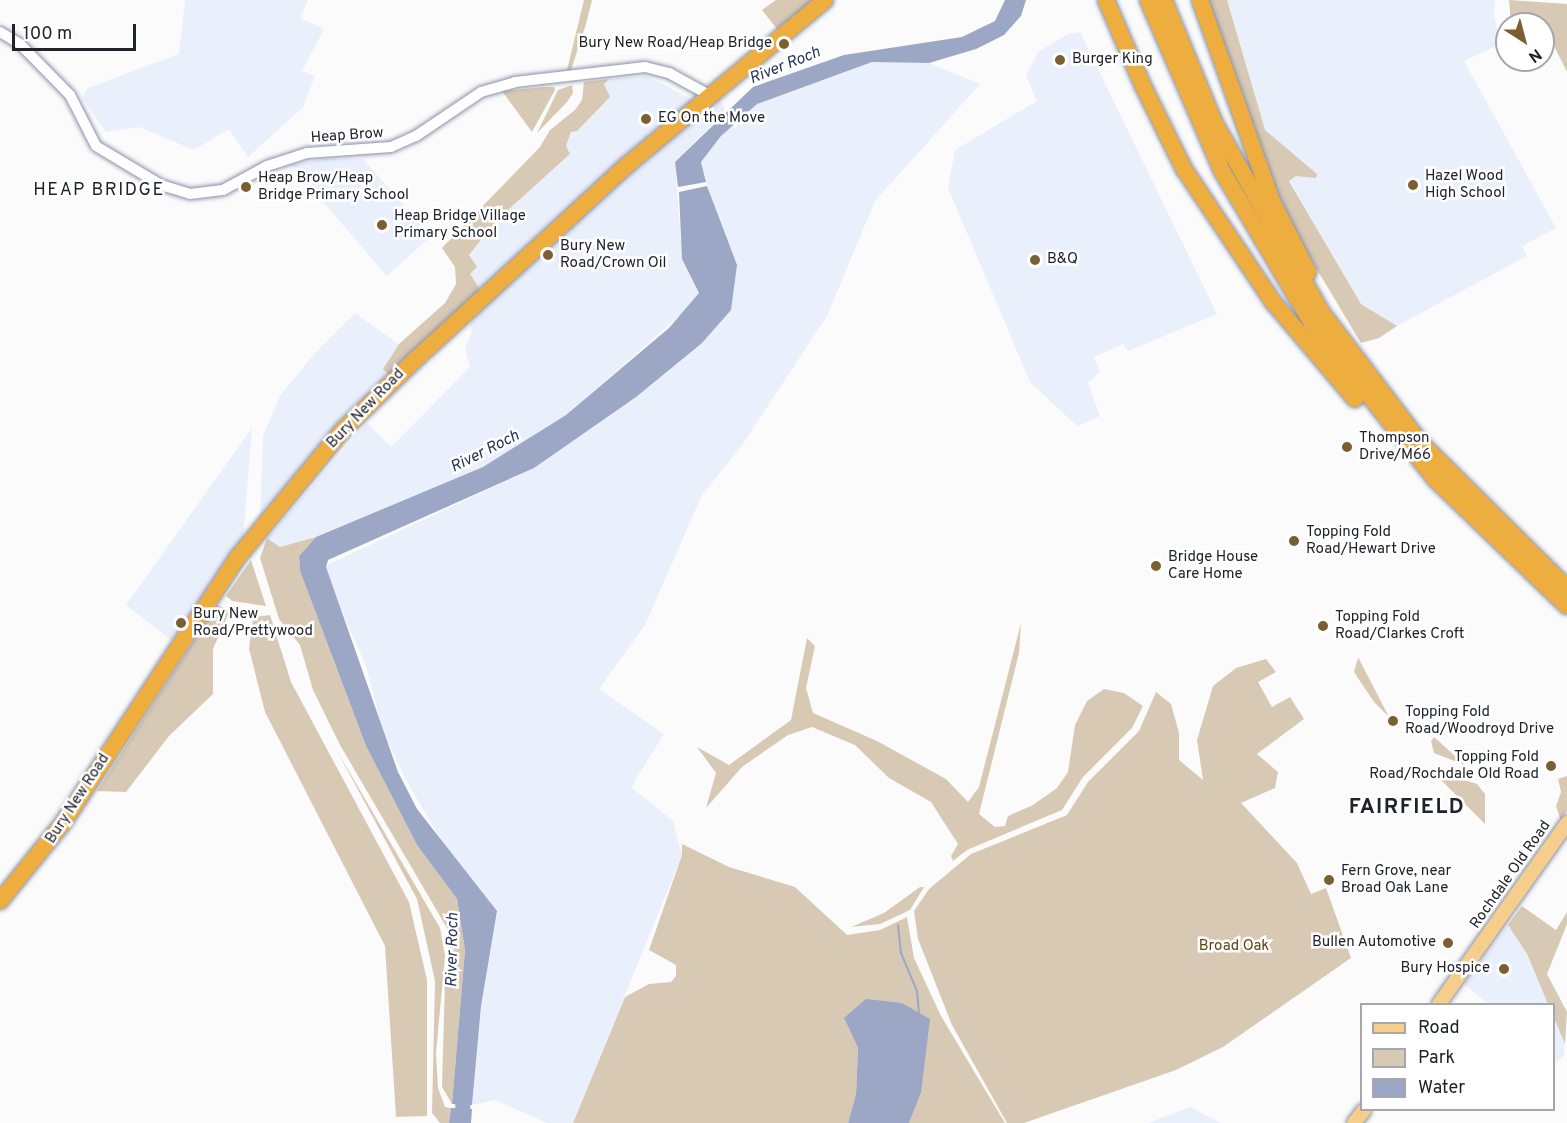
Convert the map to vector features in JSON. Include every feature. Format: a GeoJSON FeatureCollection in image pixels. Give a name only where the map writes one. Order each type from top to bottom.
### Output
{"type":"FeatureCollection","features":[{"type":"Feature","properties":{"kind":"highway","name":"Bury New Road"},"geometry":{"type":"LineString","coordinates":[[0,901],[58,830],[240,554],[342,431],[415,360],[709,95],[825,0]]}},
{"type":"Feature","properties":{"kind":"highway"},"geometry":{"type":"LineString","coordinates":[[1106,0],[1143,86],[1184,169],[1242,259],[1316,353],[1399,447],[1567,606]]}},
{"type":"Feature","properties":{"kind":"highway"},"geometry":{"type":"LineString","coordinates":[[1148,0],[1222,171],[1260,240],[1335,355],[1435,479]]}},
{"type":"Feature","properties":{"kind":"highway"},"geometry":{"type":"LineString","coordinates":[[1164,0],[1214,122],[1251,194],[1322,313],[1420,442],[1567,588]]}},
{"type":"Feature","properties":{"kind":"highway"},"geometry":{"type":"LineString","coordinates":[[1200,0],[1272,201],[1315,287],[1362,364]]}},
{"type":"Feature","properties":{"kind":"main road","name":"Rochdale Old Road"},"geometry":{"type":"LineString","coordinates":[[1440,1003],[1567,823]]}},
{"type":"Feature","properties":{"kind":"main road"},"geometry":{"type":"LineString","coordinates":[[1354,1123],[1363,1111]]}},
{"type":"Feature","properties":{"kind":"street","name":"Heap Brow"},"geometry":{"type":"LineString","coordinates":[[0,32],[29,52],[70,95],[92,143],[161,185],[200,195],[223,190],[267,166],[306,153],[391,147],[416,136],[481,92],[515,81],[645,68],[669,73],[709,95]]}},
{"type":"Feature","properties":{"kind":"shaded area"},"geometry":{"type":"Polygon","coordinates":[[[185,0],[308,0],[300,18],[324,29],[302,71],[315,76],[303,107],[248,157],[229,129],[194,150],[139,127],[106,132],[82,98],[88,88],[179,54],[185,0]]]}},
{"type":"Feature","properties":{"kind":"shaded area","name":"Hazel Wood High School"},"geometry":{"type":"Polygon","coordinates":[[[1227,0],[1495,0],[1495,47],[1464,61],[1556,228],[1522,246],[1527,256],[1397,326],[1361,304],[1268,143],[1227,0]]]}},
{"type":"Feature","properties":{"kind":"shaded area"},"geometry":{"type":"Polygon","coordinates":[[[1080,32],[1217,314],[1128,351],[1123,344],[1094,357],[1100,372],[1088,383],[1100,416],[1077,426],[1030,382],[948,188],[955,150],[1037,101],[1026,76],[1038,52],[1068,34],[1080,32]]]}},
{"type":"Feature","properties":{"kind":"shaded area"},"geometry":{"type":"Polygon","coordinates":[[[872,62],[929,63],[980,84],[875,201],[827,316],[740,448],[702,495],[645,625],[599,689],[664,734],[631,787],[673,821],[682,855],[573,1123],[547,1123],[495,1100],[472,1105],[481,1006],[497,911],[443,843],[405,778],[383,731],[366,666],[323,567],[534,468],[702,343],[711,197],[701,162],[721,136],[757,104],[872,62]]]}},
{"type":"Feature","properties":{"kind":"shaded area"},"geometry":{"type":"Polygon","coordinates":[[[647,76],[693,100],[720,98],[725,111],[675,162],[682,259],[699,293],[688,308],[566,415],[483,467],[316,537],[280,547],[267,538],[367,423],[391,447],[470,367],[465,349],[472,331],[470,323],[478,315],[468,304],[469,256],[498,219],[570,154],[566,146],[571,131],[610,98],[604,84],[609,79],[647,76]]]}},
{"type":"Feature","properties":{"kind":"shaded area","name":"Heap Bridge Village Primary School"},"geometry":{"type":"Polygon","coordinates":[[[323,159],[363,159],[431,236],[387,276],[291,165],[323,159]]]}},
{"type":"Feature","properties":{"kind":"shaded area"},"geometry":{"type":"Polygon","coordinates":[[[355,313],[412,354],[260,518],[263,436],[280,396],[315,353],[355,313]]]}},
{"type":"Feature","properties":{"kind":"shaded area"},"geometry":{"type":"Polygon","coordinates":[[[252,428],[243,541],[171,640],[126,605],[252,428]]]}},
{"type":"Feature","properties":{"kind":"shaded area","name":"Bury Hospice"},"geometry":{"type":"Polygon","coordinates":[[[1508,925],[1527,954],[1548,1003],[1487,1003],[1464,984],[1508,925]]]}},
{"type":"Feature","properties":{"kind":"shaded area"},"geometry":{"type":"Polygon","coordinates":[[[1555,1020],[1565,1044],[1563,1058],[1555,1062],[1555,1020]]]}},
{"type":"Feature","properties":{"kind":"shaded area"},"geometry":{"type":"Polygon","coordinates":[[[1190,1107],[1221,1123],[1148,1123],[1190,1107]]]}},
{"type":"Feature","properties":{"kind":"green space"},"geometry":{"type":"Polygon","coordinates":[[[584,0],[592,0],[571,70],[567,70],[584,0]]]}},
{"type":"Feature","properties":{"kind":"green space"},"geometry":{"type":"Polygon","coordinates":[[[776,0],[817,0],[777,29],[762,10],[776,0]]]}},
{"type":"Feature","properties":{"kind":"green space"},"geometry":{"type":"Polygon","coordinates":[[[1207,0],[1227,0],[1265,130],[1317,174],[1316,178],[1296,176],[1289,181],[1361,304],[1397,326],[1379,338],[1361,343],[1298,238],[1271,182],[1207,0]]]}},
{"type":"Feature","properties":{"kind":"green space"},"geometry":{"type":"Polygon","coordinates":[[[1509,0],[1567,4],[1567,72],[1555,48],[1555,12],[1510,12],[1509,0]]]}},
{"type":"Feature","properties":{"kind":"green space"},"geometry":{"type":"Polygon","coordinates":[[[609,79],[604,84],[610,97],[577,131],[571,132],[566,146],[570,154],[498,219],[469,255],[477,267],[470,274],[479,288],[478,293],[390,376],[383,369],[399,344],[445,303],[456,284],[455,267],[442,248],[540,147],[550,130],[575,110],[582,100],[584,82],[609,79]]]}},
{"type":"Feature","properties":{"kind":"green space"},"geometry":{"type":"Polygon","coordinates":[[[572,85],[573,93],[567,102],[537,133],[558,90],[572,85]]]}},
{"type":"Feature","properties":{"kind":"green space"},"geometry":{"type":"Polygon","coordinates":[[[554,87],[555,90],[532,132],[502,91],[554,87]]]}},
{"type":"Feature","properties":{"kind":"green space"},"geometry":{"type":"Polygon","coordinates":[[[316,537],[299,556],[300,571],[366,746],[417,845],[457,899],[465,950],[452,1104],[442,1087],[445,981],[451,957],[447,928],[340,745],[313,690],[300,645],[279,619],[260,558],[267,538],[280,547],[316,537]]]}},
{"type":"Feature","properties":{"kind":"green space"},"geometry":{"type":"Polygon","coordinates":[[[251,560],[266,606],[232,601],[226,596],[251,560]]]}},
{"type":"Feature","properties":{"kind":"green space"},"geometry":{"type":"Polygon","coordinates":[[[217,605],[230,610],[213,649],[213,694],[169,736],[126,792],[97,791],[217,605]]]}},
{"type":"Feature","properties":{"kind":"green space"},"geometry":{"type":"Polygon","coordinates":[[[270,615],[291,682],[409,902],[427,980],[427,1116],[396,1117],[385,946],[265,712],[249,649],[253,617],[270,615]]]}},
{"type":"Feature","properties":{"kind":"green space"},"geometry":{"type":"Polygon","coordinates":[[[1021,623],[1019,653],[979,814],[995,827],[1005,826],[1008,816],[1033,805],[1057,788],[1068,772],[1075,725],[1087,701],[1104,689],[1124,693],[1143,706],[1132,728],[1083,777],[1062,810],[967,850],[953,861],[951,856],[958,844],[931,802],[889,778],[855,745],[812,727],[788,735],[742,767],[706,808],[716,773],[697,747],[729,765],[791,720],[807,638],[815,646],[806,688],[813,713],[877,741],[946,779],[968,802],[979,787],[1021,623]]]}},
{"type":"Feature","properties":{"kind":"green space"},"geometry":{"type":"Polygon","coordinates":[[[1358,658],[1389,717],[1374,702],[1354,672],[1358,658]]]}},
{"type":"Feature","properties":{"kind":"green space","name":"Broad Oak"},"geometry":{"type":"Polygon","coordinates":[[[1266,659],[1276,672],[1258,682],[1272,707],[1290,697],[1304,719],[1257,754],[1278,772],[1275,788],[1241,803],[1297,863],[1311,894],[1326,888],[1351,958],[1223,1047],[1176,1070],[1024,1123],[1007,1123],[952,1025],[918,939],[914,911],[929,889],[971,854],[1067,815],[1088,782],[1139,731],[1156,692],[1171,704],[1179,733],[1179,760],[1203,780],[1197,740],[1213,686],[1236,668],[1266,659]]]}},
{"type":"Feature","properties":{"kind":"green space"},"geometry":{"type":"Polygon","coordinates":[[[1434,737],[1465,765],[1434,753],[1431,741],[1434,737]]]}},
{"type":"Feature","properties":{"kind":"green space"},"geometry":{"type":"Polygon","coordinates":[[[336,749],[440,928],[445,956],[436,1053],[438,1088],[445,1107],[451,1108],[449,1123],[440,1123],[432,1113],[435,981],[417,899],[336,749]]]}},
{"type":"Feature","properties":{"kind":"green space"},"geometry":{"type":"Polygon","coordinates":[[[1430,769],[1477,784],[1485,794],[1485,824],[1430,769]]]}},
{"type":"Feature","properties":{"kind":"green space"},"geometry":{"type":"Polygon","coordinates":[[[1567,776],[1567,811],[1561,821],[1556,806],[1561,792],[1558,779],[1567,776]]]}},
{"type":"Feature","properties":{"kind":"green space"},"geometry":{"type":"Polygon","coordinates":[[[682,844],[729,867],[795,887],[847,935],[880,930],[907,917],[914,958],[941,1016],[1005,1123],[909,1123],[921,1093],[844,1018],[858,1048],[856,1094],[848,1123],[573,1123],[625,997],[649,984],[671,982],[676,976],[676,965],[649,950],[682,855],[682,844]]]}},
{"type":"Feature","properties":{"kind":"green space"},"geometry":{"type":"Polygon","coordinates":[[[920,887],[924,887],[910,910],[880,924],[851,927],[884,913],[920,887]]]}},
{"type":"Feature","properties":{"kind":"green space"},"geometry":{"type":"Polygon","coordinates":[[[1522,906],[1556,930],[1567,912],[1567,924],[1547,974],[1567,1012],[1565,1044],[1555,1020],[1555,1003],[1548,1003],[1527,954],[1508,925],[1522,906]]]}},
{"type":"Feature","properties":{"kind":"water"},"geometry":{"type":"Polygon","coordinates":[[[1005,0],[1026,0],[1021,16],[1004,35],[976,49],[929,63],[872,62],[757,104],[721,136],[701,162],[706,182],[678,187],[675,162],[753,87],[844,55],[962,37],[995,21],[1005,0]]]}},
{"type":"Feature","properties":{"kind":"water"},"geometry":{"type":"Polygon","coordinates":[[[707,186],[737,265],[731,310],[702,343],[636,397],[534,468],[328,560],[326,567],[398,772],[417,809],[497,911],[481,1006],[472,1105],[452,1104],[465,950],[457,899],[417,845],[366,746],[300,571],[299,556],[316,537],[483,467],[566,415],[669,328],[699,293],[682,259],[679,192],[707,186]]]}},
{"type":"Feature","properties":{"kind":"water"},"geometry":{"type":"Polygon","coordinates":[[[866,999],[902,1003],[930,1019],[921,1093],[909,1123],[848,1123],[856,1094],[858,1048],[844,1018],[866,999]]]}},
{"type":"Feature","properties":{"kind":"water"},"geometry":{"type":"Polygon","coordinates":[[[451,1108],[472,1109],[471,1123],[449,1123],[451,1108]]]}},
{"type":"Feature","properties":{"kind":"waterway"},"geometry":{"type":"LineString","coordinates":[[898,925],[901,953],[917,991],[919,1013]]}},
{"type":"Feature","properties":{"kind":"waterway","name":"River Roch"},"geometry":{"type":"LineString","coordinates":[[462,1123],[463,1084]]}},
{"type":"Feature","properties":{"kind":"place","name":"Bury New Road/Heap Bridge"},"geometry":{"type":"Point","coordinates":[784,44]}},
{"type":"Feature","properties":{"kind":"place","name":"Burger King"},"geometry":{"type":"Point","coordinates":[1060,60]}},
{"type":"Feature","properties":{"kind":"place","name":"EG On the Move"},"geometry":{"type":"Point","coordinates":[646,119]}},
{"type":"Feature","properties":{"kind":"place","name":"Hazel Wood High School"},"geometry":{"type":"Point","coordinates":[1413,185]}},
{"type":"Feature","properties":{"kind":"place","name":"Heap Brow/Heap Bridge Primary School"},"geometry":{"type":"Point","coordinates":[246,187]}},
{"type":"Feature","properties":{"kind":"place","name":"Heap Bridge Village Primary School"},"geometry":{"type":"Point","coordinates":[382,225]}},
{"type":"Feature","properties":{"kind":"place","name":"Bury New Road/Crown Oil"},"geometry":{"type":"Point","coordinates":[548,255]}},
{"type":"Feature","properties":{"kind":"place","name":"B&Q"},"geometry":{"type":"Point","coordinates":[1035,260]}},
{"type":"Feature","properties":{"kind":"place","name":"Thompson Drive/M66"},"geometry":{"type":"Point","coordinates":[1347,447]}},
{"type":"Feature","properties":{"kind":"place","name":"Topping Fold Road/Hewart Drive"},"geometry":{"type":"Point","coordinates":[1294,541]}},
{"type":"Feature","properties":{"kind":"place","name":"Bridge House Care Home"},"geometry":{"type":"Point","coordinates":[1156,566]}},
{"type":"Feature","properties":{"kind":"place","name":"Bury New Road/Prettywood"},"geometry":{"type":"Point","coordinates":[181,623]}},
{"type":"Feature","properties":{"kind":"place","name":"Topping Fold Road/Clarkes Croft"},"geometry":{"type":"Point","coordinates":[1323,626]}},
{"type":"Feature","properties":{"kind":"place","name":"Topping Fold Road/Woodroyd Drive"},"geometry":{"type":"Point","coordinates":[1393,721]}},
{"type":"Feature","properties":{"kind":"place","name":"Topping Fold Road/Rochdale Old Road"},"geometry":{"type":"Point","coordinates":[1551,766]}},
{"type":"Feature","properties":{"kind":"place","name":"Fern Grove, near Broad Oak Lane"},"geometry":{"type":"Point","coordinates":[1329,880]}},
{"type":"Feature","properties":{"kind":"place","name":"Bullen Automotive"},"geometry":{"type":"Point","coordinates":[1448,943]}},
{"type":"Feature","properties":{"kind":"place","name":"Bury Hospice"},"geometry":{"type":"Point","coordinates":[1504,969]}},
{"type":"Feature","properties":{"kind":"district","name":"HEAP BRIDGE"},"geometry":{"type":"Point","coordinates":[99,191]}},
{"type":"Feature","properties":{"kind":"district","name":"FAIRFIELD"},"geometry":{"type":"Point","coordinates":[1407,808]}}]}
